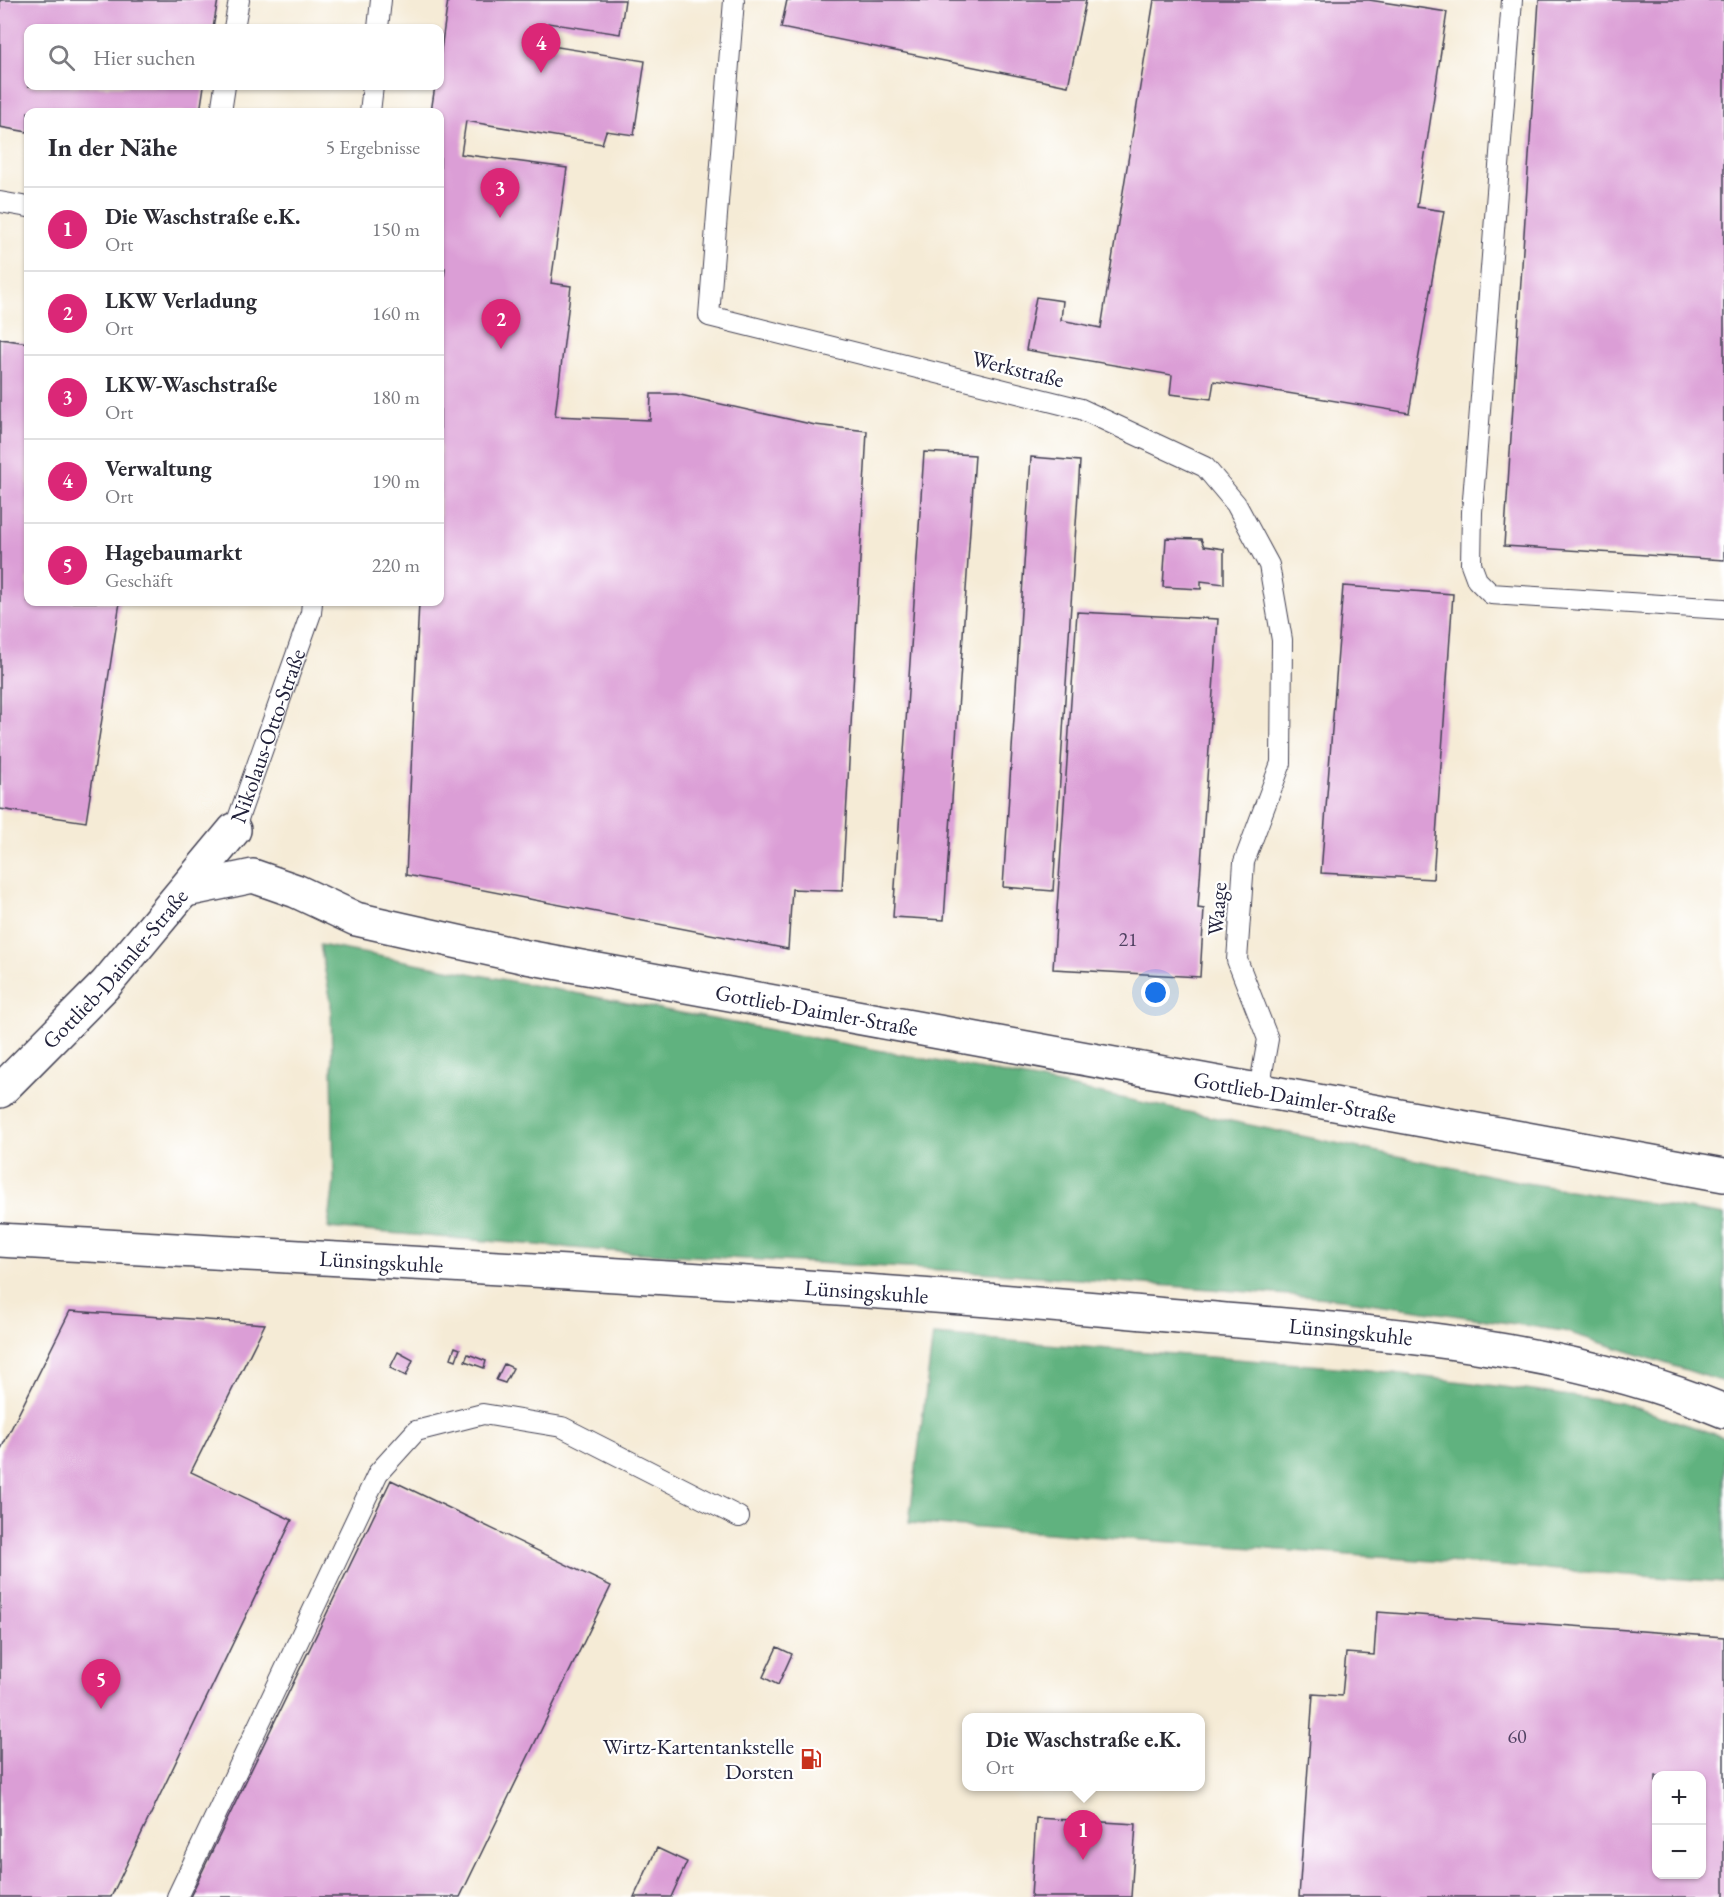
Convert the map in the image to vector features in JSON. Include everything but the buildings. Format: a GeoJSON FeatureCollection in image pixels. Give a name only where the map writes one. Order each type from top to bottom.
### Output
{"type":"FeatureCollection","features":[{"type":"Feature","properties":{"kind":"street","name":"Nikolaus-Otto-Straße"},"geometry":{"type":"LineString","coordinates":[[186,890],[234,830]]}},
{"type":"Feature","properties":{"kind":"street","name":"Gottlieb-Daimler-Straße"},"geometry":{"type":"LineString","coordinates":[[0,1090],[106,984],[186,890],[253,876],[296,891],[356,919],[521,956],[1724,1175]]}},
{"type":"Feature","properties":{"kind":"street","name":"Lünsingskuhle"},"geometry":{"type":"LineString","coordinates":[[0,1240],[892,1291],[1316,1329],[1491,1348],[1580,1365],[1668,1389],[1724,1411]]}},
{"type":"Feature","properties":{"kind":"lane"},"geometry":{"type":"LineString","coordinates":[[235,24],[239,0]]}},
{"type":"Feature","properties":{"kind":"lane"},"geometry":{"type":"LineString","coordinates":[[378,24],[381,0]]}},
{"type":"Feature","properties":{"kind":"lane","name":"Werkstraße"},"geometry":{"type":"LineString","coordinates":[[734,0],[708,316],[1081,409],[1204,467],[1236,504],[1269,565],[1282,640],[1281,763],[1244,862]]}},
{"type":"Feature","properties":{"kind":"lane"},"geometry":{"type":"LineString","coordinates":[[1512,0],[1472,512],[1471,564],[1477,580],[1491,594],[1724,609]]}},
{"type":"Feature","properties":{"kind":"lane"},"geometry":{"type":"LineString","coordinates":[[221,108],[224,90]]}},
{"type":"Feature","properties":{"kind":"lane"},"geometry":{"type":"LineString","coordinates":[[370,108],[373,90]]}},
{"type":"Feature","properties":{"kind":"lane"},"geometry":{"type":"LineString","coordinates":[[0,202],[24,206]]}},
{"type":"Feature","properties":{"kind":"lane","name":"Nikolaus-Otto-Straße"},"geometry":{"type":"LineString","coordinates":[[234,830],[312,606]]}},
{"type":"Feature","properties":{"kind":"lane","name":"Waage"},"geometry":{"type":"LineString","coordinates":[[1244,862],[1238,960],[1268,1039],[1259,1090]]}},
{"type":"Feature","properties":{"kind":"lane"},"geometry":{"type":"LineString","coordinates":[[177,1897],[378,1473],[416,1431],[483,1413],[562,1427],[739,1517]]}},
{"type":"Feature","properties":{"kind":"green space"},"geometry":{"type":"Polygon","coordinates":[[[320,945],[1031,1079],[1526,1183],[1724,1215],[1724,1382],[1564,1331],[1342,1299],[1012,1274],[622,1252],[328,1228],[334,1183],[331,1002],[320,945]]]}},
{"type":"Feature","properties":{"kind":"green space"},"geometry":{"type":"Polygon","coordinates":[[[933,1335],[1361,1369],[1621,1403],[1724,1437],[1724,1582],[909,1523],[933,1335]]]}},
{"type":"Feature","properties":{"kind":"place","name":"Verwaltung"},"geometry":{"type":"Point","coordinates":[541,73]}},
{"type":"Feature","properties":{"kind":"place","name":"LKW-Waschstraße"},"geometry":{"type":"Point","coordinates":[500,218]}},
{"type":"Feature","properties":{"kind":"place","name":"LKW Verladung"},"geometry":{"type":"Point","coordinates":[501,349]}},
{"type":"Feature","properties":{"kind":"place","name":"Hagebaumarkt"},"geometry":{"type":"Point","coordinates":[101,1709]}},
{"type":"Feature","properties":{"kind":"place","name":"Wirtz-Kartentankstelle Dorsten"},"geometry":{"type":"Point","coordinates":[811,1759]}},
{"type":"Feature","properties":{"kind":"place","name":"Die Waschstraße e.K."},"geometry":{"type":"Point","coordinates":[1083,1860]}}]}
